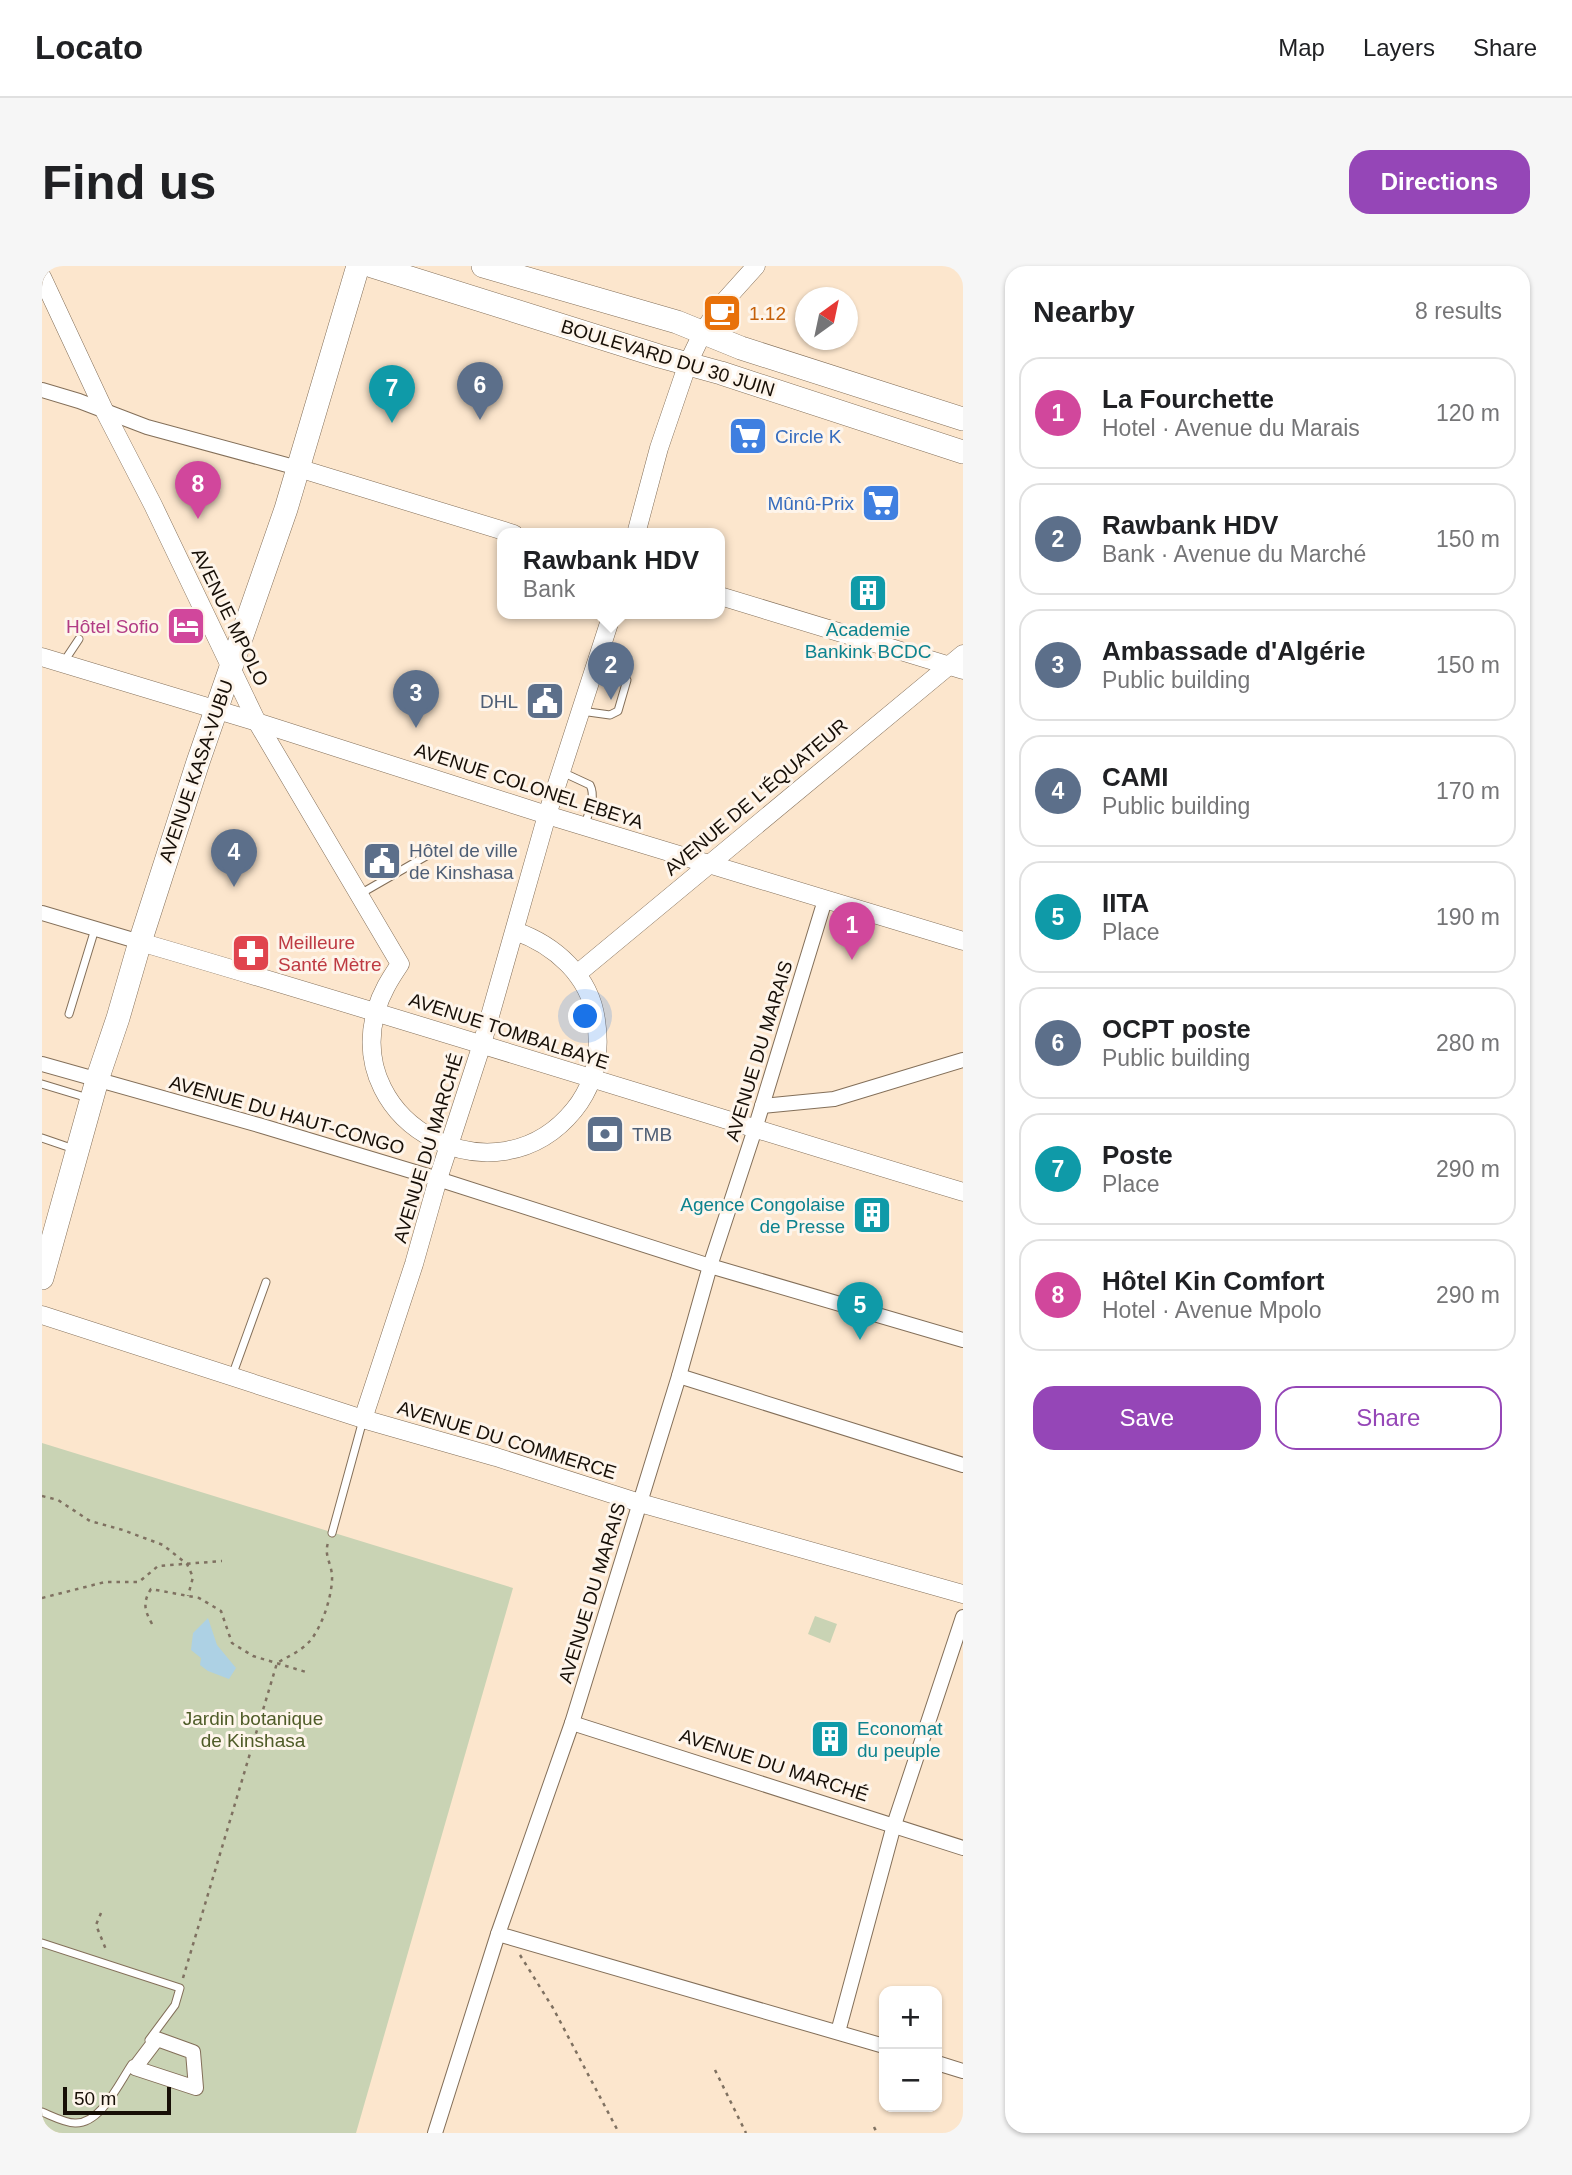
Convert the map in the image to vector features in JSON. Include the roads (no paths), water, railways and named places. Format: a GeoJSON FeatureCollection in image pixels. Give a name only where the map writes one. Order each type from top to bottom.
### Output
{"type":"FeatureCollection","features":[{"type":"Feature","properties":{"kind":"main road","name":"AVENUE KASA-VUBU"},"geometry":{"type":"LineString","coordinates":[[42,1278],[140,942],[286,509],[358,266]]}},
{"type":"Feature","properties":{"kind":"main road","name":"BOULEVARD DU 30 JUIN"},"geometry":{"type":"LineString","coordinates":[[372,266],[688,363],[963,452]]}},
{"type":"Feature","properties":{"kind":"main road","name":"BOULEVARD DU 30 JUIN"},"geometry":{"type":"LineString","coordinates":[[483,266],[514,270],[677,322],[741,348],[963,419]]}},
{"type":"Feature","properties":{"kind":"street"},"geometry":{"type":"LineString","coordinates":[[638,528],[659,448],[688,363],[702,332],[720,306],[756,266]]}},
{"type":"Feature","properties":{"kind":"street","name":"AVENUE MPOLO"},"geometry":{"type":"LineString","coordinates":[[42,277],[257,722],[400,964],[385,986],[376,1011]]}},
{"type":"Feature","properties":{"kind":"street"},"geometry":{"type":"LineString","coordinates":[[42,390],[147,427],[298,468],[497,529]]}},
{"type":"Feature","properties":{"kind":"street"},"geometry":{"type":"LineString","coordinates":[[725,598],[956,668]]}},
{"type":"Feature","properties":{"kind":"street","name":"AVENUE DU MARCHÉ"},"geometry":{"type":"LineString","coordinates":[[363,1419],[414,1264],[438,1179],[482,1044],[547,815],[610,619]]}},
{"type":"Feature","properties":{"kind":"street","name":"AVENUE DE L'ÉQUATEUR"},"geometry":{"type":"LineString","coordinates":[[577,974],[708,864],[956,668],[963,654]]}},
{"type":"Feature","properties":{"kind":"street","name":"AVENUE COLONEL EBEYA"},"geometry":{"type":"LineString","coordinates":[[42,657],[257,722],[585,827],[963,941]]}},
{"type":"Feature","properties":{"kind":"street","name":"AVENUE DU MARAIS"},"geometry":{"type":"LineString","coordinates":[[435,2133],[572,1723],[679,1376],[710,1266],[825,900]]}},
{"type":"Feature","properties":{"kind":"street","name":"AVENUE TOMBALBAYE"},"geometry":{"type":"LineString","coordinates":[[42,913],[376,1011],[592,1080],[963,1192]]}},
{"type":"Feature","properties":{"kind":"street"},"geometry":{"type":"LineString","coordinates":[[376,1011],[372,1032],[377,1073],[397,1110],[412,1126],[430,1138],[473,1152],[498,1152],[523,1147],[545,1136],[565,1121],[592,1080],[597,1058],[596,1014],[577,974],[550,947],[515,931]]}},
{"type":"Feature","properties":{"kind":"street"},"geometry":{"type":"LineString","coordinates":[[762,1106],[834,1099],[963,1060]]}},
{"type":"Feature","properties":{"kind":"street","name":"AVENUE DU HAUT-CONGO"},"geometry":{"type":"LineString","coordinates":[[42,1064],[95,1090],[262,1126],[710,1266],[963,1340]]}},
{"type":"Feature","properties":{"kind":"street","name":"AVENUE DU COMMERCE"},"geometry":{"type":"LineString","coordinates":[[42,1315],[363,1419],[496,1457],[640,1503],[963,1594]]}},
{"type":"Feature","properties":{"kind":"street"},"geometry":{"type":"LineString","coordinates":[[679,1376],[963,1465]]}},
{"type":"Feature","properties":{"kind":"street"},"geometry":{"type":"LineString","coordinates":[[838,2032],[894,1825],[963,1617]]}},
{"type":"Feature","properties":{"kind":"street","name":"AVENUE DU MARCHÉ"},"geometry":{"type":"LineString","coordinates":[[572,1723],[963,1848]]}},
{"type":"Feature","properties":{"kind":"street"},"geometry":{"type":"LineString","coordinates":[[503,1935],[879,2044]]}},
{"type":"Feature","properties":{"kind":"street"},"geometry":{"type":"LineString","coordinates":[[942,2065],[963,2071]]}},
{"type":"Feature","properties":{"kind":"lane"},"geometry":{"type":"LineString","coordinates":[[62,664],[79,639]]}},
{"type":"Feature","properties":{"kind":"lane"},"geometry":{"type":"LineString","coordinates":[[581,710],[610,715],[618,711],[627,680],[620,671],[597,660]]}},
{"type":"Feature","properties":{"kind":"lane"},"geometry":{"type":"LineString","coordinates":[[561,772],[590,785],[593,789],[585,827]]}},
{"type":"Feature","properties":{"kind":"lane"},"geometry":{"type":"LineString","coordinates":[[359,894],[428,855]]}},
{"type":"Feature","properties":{"kind":"lane"},"geometry":{"type":"LineString","coordinates":[[69,1014],[95,929]]}},
{"type":"Feature","properties":{"kind":"lane"},"geometry":{"type":"LineString","coordinates":[[42,1084],[95,1090]]}},
{"type":"Feature","properties":{"kind":"lane"},"geometry":{"type":"LineString","coordinates":[[42,1138],[78,1150]]}},
{"type":"Feature","properties":{"kind":"lane"},"geometry":{"type":"LineString","coordinates":[[232,1377],[267,1282]]}},
{"type":"Feature","properties":{"kind":"lane","name":"AVENUE DU MARCHÉ"},"geometry":{"type":"LineString","coordinates":[[332,1533],[363,1419]]}},
{"type":"Feature","properties":{"kind":"lane"},"geometry":{"type":"LineString","coordinates":[[42,1943],[180,1988],[175,2005],[154,2038],[99,2113],[90,2120],[75,2123],[42,2112]]}},
{"type":"Feature","properties":{"kind":"water"},"geometry":{"type":"Polygon","coordinates":[[[208,1618],[217,1645],[236,1668],[229,1679],[200,1665],[201,1658],[191,1650],[193,1633],[208,1618]]]}},
{"type":"Feature","properties":{"kind":"place","name":"1.12"},"geometry":{"type":"Point","coordinates":[722,313]}},
{"type":"Feature","properties":{"kind":"place","name":"OCPT poste"},"geometry":{"type":"Point","coordinates":[480,420]}},
{"type":"Feature","properties":{"kind":"place","name":"Poste"},"geometry":{"type":"Point","coordinates":[392,423]}},
{"type":"Feature","properties":{"kind":"place","name":"Circle K"},"geometry":{"type":"Point","coordinates":[748,436]}},
{"type":"Feature","properties":{"kind":"place","name":"Mûnû-Prix"},"geometry":{"type":"Point","coordinates":[881,503]}},
{"type":"Feature","properties":{"kind":"place","name":"Hôtel Kin Comfort"},"geometry":{"type":"Point","coordinates":[198,519]}},
{"type":"Feature","properties":{"kind":"place","name":"Academie Bankink BCDC"},"geometry":{"type":"Point","coordinates":[868,593]}},
{"type":"Feature","properties":{"kind":"place","name":"Hôtel Sofio"},"geometry":{"type":"Point","coordinates":[186,626]}},
{"type":"Feature","properties":{"kind":"place","name":"Rawbank HDV"},"geometry":{"type":"Point","coordinates":[611,700]}},
{"type":"Feature","properties":{"kind":"place","name":"DHL"},"geometry":{"type":"Point","coordinates":[545,701]}},
{"type":"Feature","properties":{"kind":"place","name":"Ambassade d'Algérie"},"geometry":{"type":"Point","coordinates":[416,728]}},
{"type":"Feature","properties":{"kind":"place","name":"Hôtel de ville de Kinshasa"},"geometry":{"type":"Point","coordinates":[382,861]}},
{"type":"Feature","properties":{"kind":"place","name":"CAMI"},"geometry":{"type":"Point","coordinates":[234,887]}},
{"type":"Feature","properties":{"kind":"place","name":"Meilleure Santé Mètre"},"geometry":{"type":"Point","coordinates":[251,953]}},
{"type":"Feature","properties":{"kind":"place","name":"La Fourchette"},"geometry":{"type":"Point","coordinates":[852,960]}},
{"type":"Feature","properties":{"kind":"place","name":"TMB"},"geometry":{"type":"Point","coordinates":[605,1134]}},
{"type":"Feature","properties":{"kind":"place","name":"Agence Congolaise de Presse"},"geometry":{"type":"Point","coordinates":[872,1215]}},
{"type":"Feature","properties":{"kind":"place","name":"IITA"},"geometry":{"type":"Point","coordinates":[860,1340]}},
{"type":"Feature","properties":{"kind":"place","name":"Economat du peuple"},"geometry":{"type":"Point","coordinates":[830,1739]}},
{"type":"Feature","properties":{"kind":"park label","name":"Jardin botanique de Kinshasa"},"geometry":{"type":"Point","coordinates":[253,1729]}}]}
